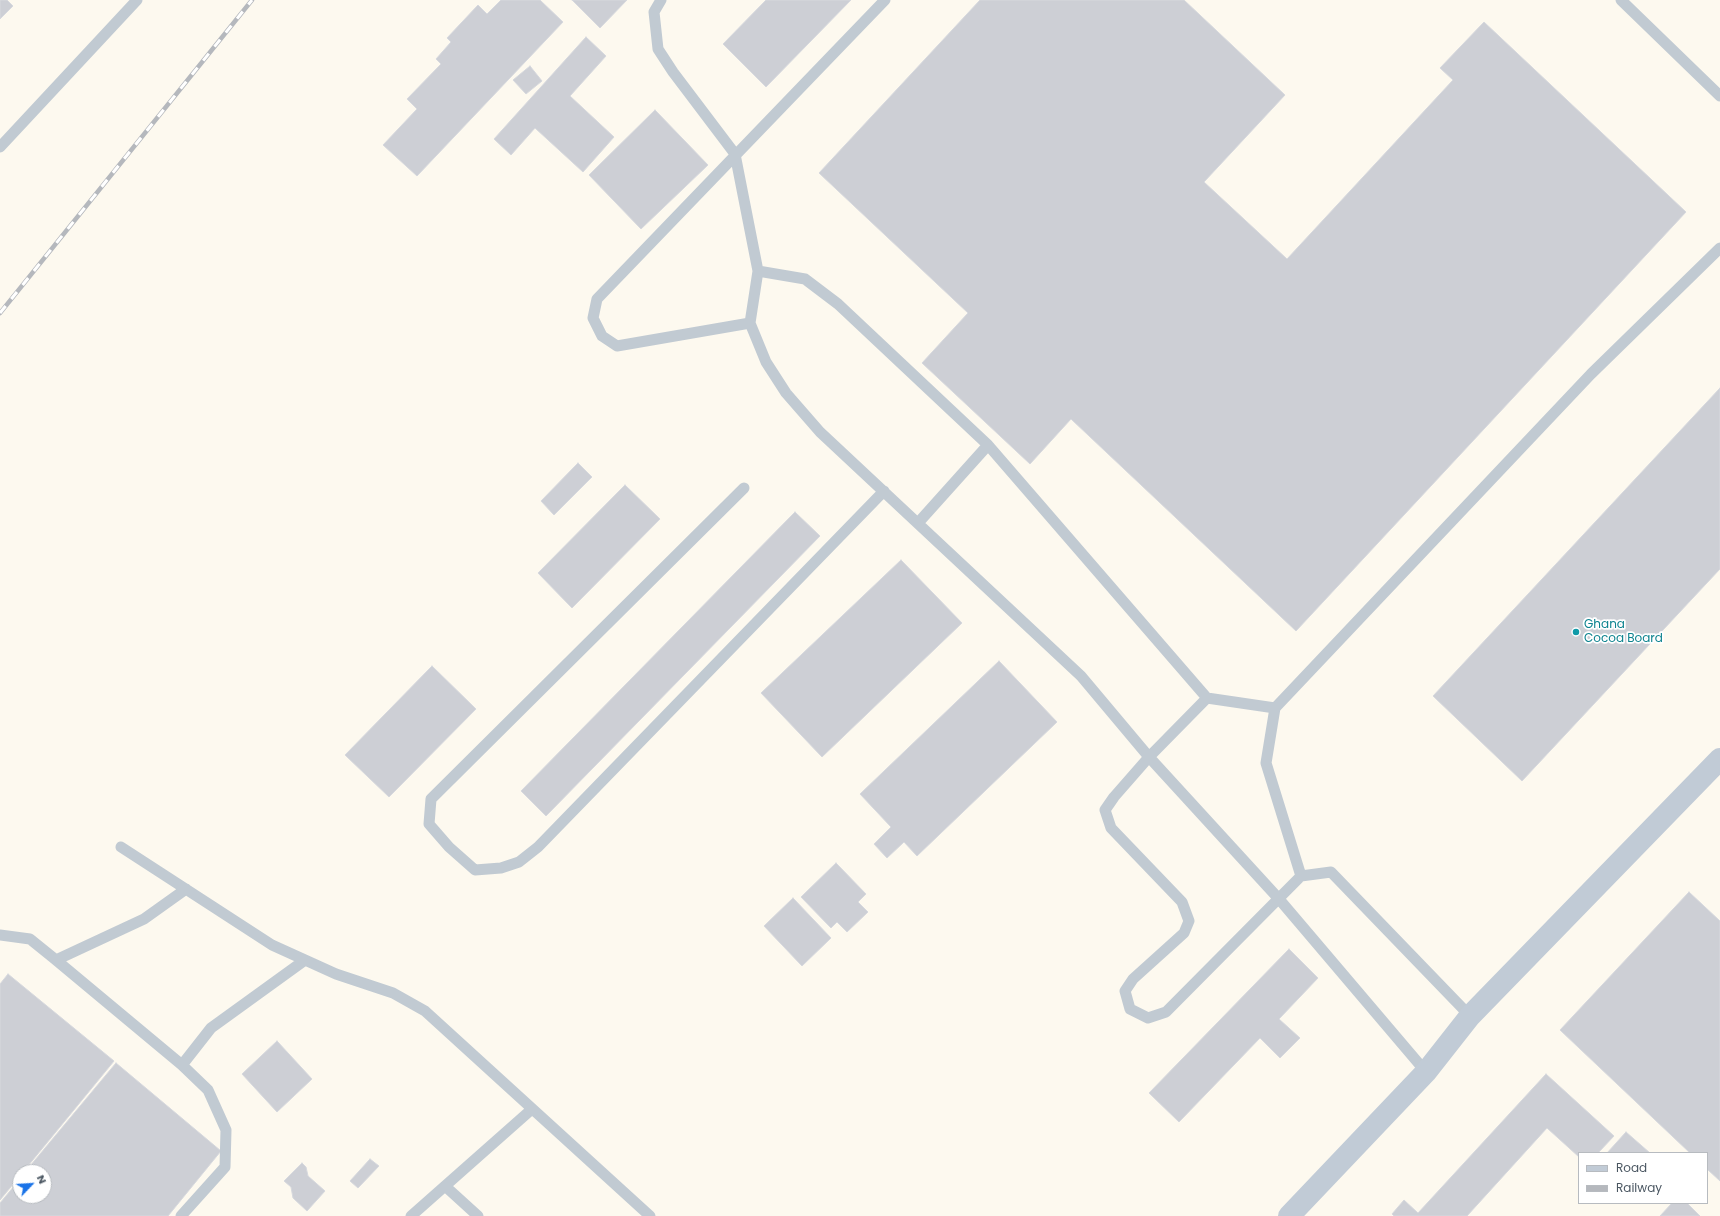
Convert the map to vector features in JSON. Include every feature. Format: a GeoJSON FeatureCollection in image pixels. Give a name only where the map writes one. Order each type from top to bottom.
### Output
{"type":"FeatureCollection","features":[{"type":"Feature","properties":{"kind":"street"},"geometry":{"type":"LineString","coordinates":[[1289,1216],[1426,1072],[1470,1016],[1720,759]]}},
{"type":"Feature","properties":{"kind":"lane"},"geometry":{"type":"LineString","coordinates":[[0,147],[137,0]]}},
{"type":"Feature","properties":{"kind":"lane"},"geometry":{"type":"LineString","coordinates":[[661,0],[654,12],[658,49],[673,72],[735,154],[758,271],[750,322],[766,362],[786,393],[820,432],[1081,676],[1149,756],[1279,899],[1426,1072]]}},
{"type":"Feature","properties":{"kind":"lane"},"geometry":{"type":"LineString","coordinates":[[750,322],[617,346],[602,336],[593,318],[597,299],[885,0]]}},
{"type":"Feature","properties":{"kind":"lane"},"geometry":{"type":"LineString","coordinates":[[1622,0],[1720,96]]}},
{"type":"Feature","properties":{"kind":"lane"},"geometry":{"type":"LineString","coordinates":[[1301,876],[1266,763],[1275,708],[1591,374],[1720,248]]}},
{"type":"Feature","properties":{"kind":"lane"},"geometry":{"type":"LineString","coordinates":[[758,271],[804,279],[838,304],[988,445],[1207,698],[1275,708]]}},
{"type":"Feature","properties":{"kind":"lane"},"geometry":{"type":"LineString","coordinates":[[918,523],[988,445]]}},
{"type":"Feature","properties":{"kind":"lane"},"geometry":{"type":"LineString","coordinates":[[744,488],[431,799],[429,824],[449,847],[475,870],[501,868],[519,862],[538,846],[884,491]]}},
{"type":"Feature","properties":{"kind":"lane"},"geometry":{"type":"LineString","coordinates":[[1207,698],[1149,756],[1114,797],[1106,810],[1111,828],[1182,902],[1189,921],[1184,933],[1133,979],[1125,991],[1130,1009],[1148,1018],[1166,1012],[1301,876],[1331,872],[1470,1016]]}},
{"type":"Feature","properties":{"kind":"lane"},"geometry":{"type":"LineString","coordinates":[[121,847],[272,945],[336,974],[393,993],[425,1011],[650,1216]]}},
{"type":"Feature","properties":{"kind":"lane"},"geometry":{"type":"LineString","coordinates":[[56,960],[144,919],[186,889]]}},
{"type":"Feature","properties":{"kind":"lane"},"geometry":{"type":"LineString","coordinates":[[0,935],[30,939],[182,1065],[208,1090],[226,1130],[225,1167],[181,1216]]}},
{"type":"Feature","properties":{"kind":"lane"},"geometry":{"type":"LineString","coordinates":[[182,1065],[211,1028],[305,960]]}},
{"type":"Feature","properties":{"kind":"lane"},"geometry":{"type":"LineString","coordinates":[[411,1216],[532,1109]]}},
{"type":"Feature","properties":{"kind":"lane"},"geometry":{"type":"LineString","coordinates":[[445,1186],[478,1216]]}},
{"type":"Feature","properties":{"kind":"shaded area"},"geometry":{"type":"Polygon","coordinates":[[[0,0],[1720,0],[1720,1216],[0,1216],[0,0]]]}},
{"type":"Feature","properties":{"kind":"building"},"geometry":{"type":"Polygon","coordinates":[[[0,0],[7,0],[13,6],[0,19],[0,0]]]}},
{"type":"Feature","properties":{"kind":"building"},"geometry":{"type":"Polygon","coordinates":[[[501,0],[540,0],[563,22],[417,176],[383,145],[417,109],[407,99],[441,64],[436,59],[451,42],[447,38],[478,5],[487,14],[501,0]]]}},
{"type":"Feature","properties":{"kind":"building"},"geometry":{"type":"Polygon","coordinates":[[[572,0],[627,0],[600,28],[572,0]]]}},
{"type":"Feature","properties":{"kind":"building"},"geometry":{"type":"Polygon","coordinates":[[[766,0],[851,0],[766,87],[723,44],[766,0]]]}},
{"type":"Feature","properties":{"kind":"building"},"geometry":{"type":"Polygon","coordinates":[[[980,0],[1184,0],[1285,95],[1204,182],[1287,259],[1453,80],[1440,68],[1484,22],[1686,212],[1296,631],[1071,419],[1030,464],[922,363],[968,313],[819,173],[980,0]]]}},
{"type":"Feature","properties":{"kind":"building"},"geometry":{"type":"Polygon","coordinates":[[[586,37],[606,56],[570,96],[614,137],[583,172],[535,128],[511,155],[494,139],[586,37]]]}},
{"type":"Feature","properties":{"kind":"building"},"geometry":{"type":"Polygon","coordinates":[[[530,66],[542,81],[526,94],[513,80],[530,66]]]}},
{"type":"Feature","properties":{"kind":"building"},"geometry":{"type":"Polygon","coordinates":[[[655,110],[708,165],[641,229],[589,175],[655,110]]]}},
{"type":"Feature","properties":{"kind":"building","name":"Ghana Cocoa Board"},"geometry":{"type":"Polygon","coordinates":[[[1720,388],[1720,569],[1522,781],[1433,696],[1720,388]]]}},
{"type":"Feature","properties":{"kind":"building"},"geometry":{"type":"Polygon","coordinates":[[[578,463],[592,477],[554,515],[541,501],[578,463]]]}},
{"type":"Feature","properties":{"kind":"building"},"geometry":{"type":"Polygon","coordinates":[[[625,485],[660,519],[572,608],[538,573],[625,485]]]}},
{"type":"Feature","properties":{"kind":"building"},"geometry":{"type":"Polygon","coordinates":[[[795,512],[820,536],[546,816],[521,791],[795,512]]]}},
{"type":"Feature","properties":{"kind":"building"},"geometry":{"type":"Polygon","coordinates":[[[901,560],[962,623],[822,757],[761,693],[901,560]]]}},
{"type":"Feature","properties":{"kind":"building"},"geometry":{"type":"Polygon","coordinates":[[[999,661],[1057,722],[917,856],[904,842],[887,858],[874,844],[891,827],[860,794],[999,661]]]}},
{"type":"Feature","properties":{"kind":"building"},"geometry":{"type":"Polygon","coordinates":[[[432,666],[476,709],[389,797],[345,755],[432,666]]]}},
{"type":"Feature","properties":{"kind":"building"},"geometry":{"type":"Polygon","coordinates":[[[836,863],[866,894],[858,902],[868,912],[847,932],[837,922],[831,928],[801,897],[836,863]]]}},
{"type":"Feature","properties":{"kind":"building"},"geometry":{"type":"Polygon","coordinates":[[[1689,892],[1720,921],[1720,1181],[1708,1170],[1708,1152],[1689,1152],[1560,1030],[1689,892]]]}},
{"type":"Feature","properties":{"kind":"building"},"geometry":{"type":"Polygon","coordinates":[[[793,898],[831,938],[802,966],[764,926],[793,898]]]}},
{"type":"Feature","properties":{"kind":"building"},"geometry":{"type":"Polygon","coordinates":[[[1289,949],[1318,978],[1279,1019],[1300,1038],[1280,1058],[1260,1038],[1179,1122],[1149,1093],[1289,949]]]}},
{"type":"Feature","properties":{"kind":"building"},"geometry":{"type":"Polygon","coordinates":[[[8,974],[114,1061],[30,1164],[12,1164],[12,1186],[0,1200],[0,984],[8,974]]]}},
{"type":"Feature","properties":{"kind":"building"},"geometry":{"type":"Polygon","coordinates":[[[277,1041],[312,1079],[277,1112],[242,1074],[277,1041]]]}},
{"type":"Feature","properties":{"kind":"building"},"geometry":{"type":"Polygon","coordinates":[[[116,1063],[221,1151],[168,1216],[0,1216],[0,1203],[12,1189],[12,1204],[52,1204],[52,1164],[32,1164],[116,1063]]]}},
{"type":"Feature","properties":{"kind":"building"},"geometry":{"type":"Polygon","coordinates":[[[1546,1074],[1614,1136],[1599,1152],[1578,1152],[1578,1156],[1547,1128],[1467,1216],[1394,1216],[1392,1214],[1404,1200],[1418,1213],[1546,1074]]]}},
{"type":"Feature","properties":{"kind":"building"},"geometry":{"type":"Polygon","coordinates":[[[1626,1132],[1649,1152],[1608,1152],[1626,1132]]]}},
{"type":"Feature","properties":{"kind":"building"},"geometry":{"type":"Polygon","coordinates":[[[370,1159],[379,1166],[358,1188],[350,1181],[370,1159]]]}},
{"type":"Feature","properties":{"kind":"building"},"geometry":{"type":"Polygon","coordinates":[[[302,1163],[306,1167],[308,1176],[325,1191],[307,1211],[293,1198],[291,1187],[284,1181],[302,1163]]]}},
{"type":"Feature","properties":{"kind":"building"},"geometry":{"type":"Polygon","coordinates":[[[1671,1204],[1688,1204],[1700,1216],[1660,1216],[1671,1204]]]}},
{"type":"Feature","properties":{"kind":"railway"},"geometry":{"type":"LineString","coordinates":[[0,313],[252,0]]}},
{"type":"Feature","properties":{"kind":"place","name":"Ghana Cocoa Board"},"geometry":{"type":"Point","coordinates":[1576,632]}}]}
